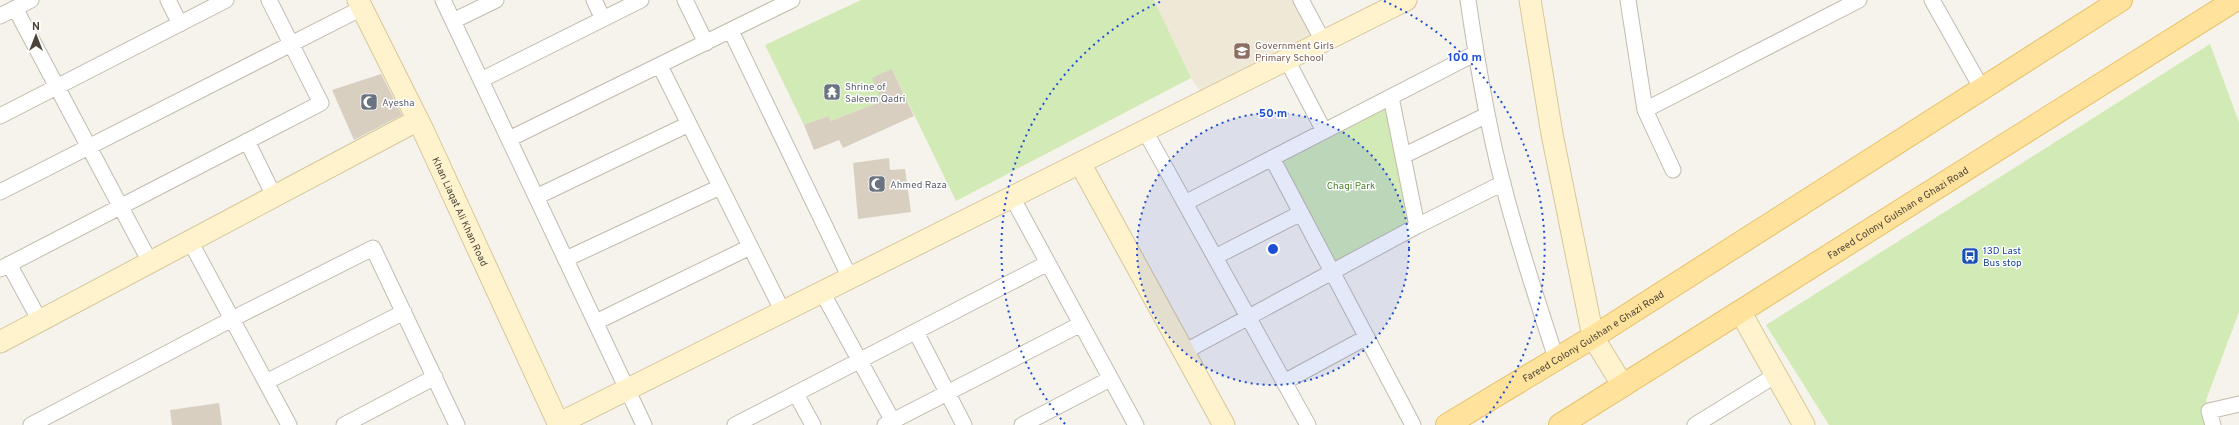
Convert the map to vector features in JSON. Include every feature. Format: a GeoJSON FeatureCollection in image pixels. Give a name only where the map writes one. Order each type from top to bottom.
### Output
{"type":"FeatureCollection","features":[{"type":"Feature","properties":{"kind":"main road","name":"Fareed Colony Gulshan e Ghazi Road"},"geometry":{"type":"LineString","coordinates":[[1447,425],[1593,337],[2121,0]]}},
{"type":"Feature","properties":{"kind":"main road","name":"Fareed Colony Gulshan e Ghazi Road"},"geometry":{"type":"LineString","coordinates":[[1560,425],[1741,313],[2235,0]]}},
{"type":"Feature","properties":{"kind":"street"},"geometry":{"type":"LineString","coordinates":[[0,16],[31,0]]}},
{"type":"Feature","properties":{"kind":"street"},"geometry":{"type":"LineString","coordinates":[[168,0],[180,24]]}},
{"type":"Feature","properties":{"kind":"street"},"geometry":{"type":"LineString","coordinates":[[0,116],[226,0]]}},
{"type":"Feature","properties":{"kind":"street"},"geometry":{"type":"LineString","coordinates":[[40,321],[5,266],[121,208],[321,103],[269,0]]}},
{"type":"Feature","properties":{"kind":"street"},"geometry":{"type":"LineString","coordinates":[[443,0],[644,425]]}},
{"type":"Feature","properties":{"kind":"street"},"geometry":{"type":"LineString","coordinates":[[453,21],[496,0]]}},
{"type":"Feature","properties":{"kind":"street"},"geometry":{"type":"LineString","coordinates":[[594,0],[603,19]]}},
{"type":"Feature","properties":{"kind":"street"},"geometry":{"type":"LineString","coordinates":[[481,80],[641,0]]}},
{"type":"Feature","properties":{"kind":"street"},"geometry":{"type":"LineString","coordinates":[[685,0],[706,43]]}},
{"type":"Feature","properties":{"kind":"street"},"geometry":{"type":"LineString","coordinates":[[509,139],[792,0]]}},
{"type":"Feature","properties":{"kind":"street"},"geometry":{"type":"LineString","coordinates":[[1301,0],[1323,42]]}},
{"type":"Feature","properties":{"kind":"street"},"geometry":{"type":"LineString","coordinates":[[558,425],[1323,42],[1378,6],[1406,0]]}},
{"type":"Feature","properties":{"kind":"street"},"geometry":{"type":"LineString","coordinates":[[1468,0],[1487,115],[1502,183],[1526,266],[1556,358]]}},
{"type":"Feature","properties":{"kind":"street"},"geometry":{"type":"LineString","coordinates":[[1530,0],[1552,134],[1593,337],[1623,386]]}},
{"type":"Feature","properties":{"kind":"street"},"geometry":{"type":"LineString","coordinates":[[1628,0],[1645,110],[1672,170]]}},
{"type":"Feature","properties":{"kind":"street"},"geometry":{"type":"LineString","coordinates":[[1645,110],[1859,0]]}},
{"type":"Feature","properties":{"kind":"street"},"geometry":{"type":"LineString","coordinates":[[1932,0],[1982,89]]}},
{"type":"Feature","properties":{"kind":"street"},"geometry":{"type":"LineString","coordinates":[[0,192],[291,44],[360,4]]}},
{"type":"Feature","properties":{"kind":"street","name":"Khan Liaqat Ali Khan Road"},"geometry":{"type":"LineString","coordinates":[[360,4],[418,120],[558,425]]}},
{"type":"Feature","properties":{"kind":"street"},"geometry":{"type":"LineString","coordinates":[[15,8],[150,262]]}},
{"type":"Feature","properties":{"kind":"street"},"geometry":{"type":"LineString","coordinates":[[731,31],[850,278]]}},
{"type":"Feature","properties":{"kind":"street"},"geometry":{"type":"LineString","coordinates":[[1185,203],[1476,53]]}},
{"type":"Feature","properties":{"kind":"street"},"geometry":{"type":"LineString","coordinates":[[1287,60],[1324,131]]}},
{"type":"Feature","properties":{"kind":"street"},"geometry":{"type":"LineString","coordinates":[[660,66],[783,312]]}},
{"type":"Feature","properties":{"kind":"street"},"geometry":{"type":"LineString","coordinates":[[1391,97],[1417,226]]}},
{"type":"Feature","properties":{"kind":"street"},"geometry":{"type":"LineString","coordinates":[[1403,156],[1487,115]]}},
{"type":"Feature","properties":{"kind":"street"},"geometry":{"type":"LineString","coordinates":[[0,342],[418,120]]}},
{"type":"Feature","properties":{"kind":"street"},"geometry":{"type":"LineString","coordinates":[[536,197],[689,124]]}},
{"type":"Feature","properties":{"kind":"street"},"geometry":{"type":"LineString","coordinates":[[1145,131],[1308,425]]}},
{"type":"Feature","properties":{"kind":"street"},"geometry":{"type":"LineString","coordinates":[[247,142],[274,196]]}},
{"type":"Feature","properties":{"kind":"street"},"geometry":{"type":"LineString","coordinates":[[1272,158],[1413,425]]}},
{"type":"Feature","properties":{"kind":"street"},"geometry":{"type":"LineString","coordinates":[[1080,163],[1224,425]]}},
{"type":"Feature","properties":{"kind":"street"},"geometry":{"type":"LineString","coordinates":[[1184,352],[1417,226],[1502,183]]}},
{"type":"Feature","properties":{"kind":"street"},"geometry":{"type":"LineString","coordinates":[[566,259],[720,187]]}},
{"type":"Feature","properties":{"kind":"street"},"geometry":{"type":"LineString","coordinates":[[1012,197],[1136,425]]}},
{"type":"Feature","properties":{"kind":"street"},"geometry":{"type":"LineString","coordinates":[[1215,257],[1301,214]]}},
{"type":"Feature","properties":{"kind":"street"},"geometry":{"type":"LineString","coordinates":[[190,241],[289,425]]}},
{"type":"Feature","properties":{"kind":"street"},"geometry":{"type":"LineString","coordinates":[[596,322],[750,247]]}},
{"type":"Feature","properties":{"kind":"street"},"geometry":{"type":"LineString","coordinates":[[31,425],[232,319],[373,248],[457,425]]}},
{"type":"Feature","properties":{"kind":"street"},"geometry":{"type":"LineString","coordinates":[[735,425],[1048,264]]}},
{"type":"Feature","properties":{"kind":"street"},"geometry":{"type":"LineString","coordinates":[[822,292],[860,361],[891,424],[947,393],[1081,324]]}},
{"type":"Feature","properties":{"kind":"street"},"geometry":{"type":"LineString","coordinates":[[266,382],[404,312]]}},
{"type":"Feature","properties":{"kind":"street"},"geometry":{"type":"LineString","coordinates":[[1741,313],[1804,425]]}},
{"type":"Feature","properties":{"kind":"street"},"geometry":{"type":"LineString","coordinates":[[916,332],[964,425]]}},
{"type":"Feature","properties":{"kind":"street"},"geometry":{"type":"LineString","coordinates":[[1284,382],[1366,337]]}},
{"type":"Feature","properties":{"kind":"street"},"geometry":{"type":"LineString","coordinates":[[1696,425],[1776,375]]}},
{"type":"Feature","properties":{"kind":"street"},"geometry":{"type":"LineString","coordinates":[[344,425],[434,377]]}},
{"type":"Feature","properties":{"kind":"street"},"geometry":{"type":"LineString","coordinates":[[1022,425],[1110,379]]}},
{"type":"Feature","properties":{"kind":"street"},"geometry":{"type":"LineString","coordinates":[[796,394],[813,425]]}},
{"type":"Feature","properties":{"kind":"street"},"geometry":{"type":"LineString","coordinates":[[2213,425],[2209,411],[2239,404]]}},
{"type":"Feature","properties":{"kind":"shaded area","name":"Government Girls Primary School"},"geometry":{"type":"Polygon","coordinates":[[[1154,0],[1301,0],[1323,41],[1206,100],[1191,78],[1154,0]]]}},
{"type":"Feature","properties":{"kind":"green space"},"geometry":{"type":"Polygon","coordinates":[[[861,0],[1154,0],[1191,78],[956,201],[892,69],[882,101],[831,121],[828,116],[804,125],[765,45],[861,0]]]}},
{"type":"Feature","properties":{"kind":"green space"},"geometry":{"type":"Polygon","coordinates":[[[2210,44],[2239,122],[2239,312],[2206,400],[2213,425],[1829,425],[1766,325],[2210,44]]]}},
{"type":"Feature","properties":{"kind":"green space","name":"Chagi Park"},"geometry":{"type":"Polygon","coordinates":[[[1391,97],[1417,226],[1333,272],[1272,158],[1391,97]]]}},
{"type":"Feature","properties":{"kind":"building"},"geometry":{"type":"Polygon","coordinates":[[[892,69],[914,116],[843,148],[839,140],[814,150],[804,125],[828,116],[831,121],[882,101],[872,78],[892,69]]]}},
{"type":"Feature","properties":{"kind":"building","name":"Ayesha"},"geometry":{"type":"Polygon","coordinates":[[[381,74],[402,115],[354,140],[332,90],[381,74]]]}},
{"type":"Feature","properties":{"kind":"building"},"geometry":{"type":"Polygon","coordinates":[[[889,158],[890,170],[905,169],[911,212],[858,219],[853,163],[889,158]]]}},
{"type":"Feature","properties":{"kind":"building"},"geometry":{"type":"Polygon","coordinates":[[[219,403],[222,425],[172,425],[170,410],[219,403]]]}},
{"type":"Feature","properties":{"kind":"place","name":"Government Girls Primary School"},"geometry":{"type":"Point","coordinates":[1242,51]}},
{"type":"Feature","properties":{"kind":"place","name":"Shrine of Saleem Qadri"},"geometry":{"type":"Point","coordinates":[832,92]}},
{"type":"Feature","properties":{"kind":"place","name":"Ayesha"},"geometry":{"type":"Point","coordinates":[369,102]}},
{"type":"Feature","properties":{"kind":"place","name":"Ahmed Raza"},"geometry":{"type":"Point","coordinates":[877,184]}},
{"type":"Feature","properties":{"kind":"place","name":"13D Last Bus stop"},"geometry":{"type":"Point","coordinates":[1970,256]}}]}
